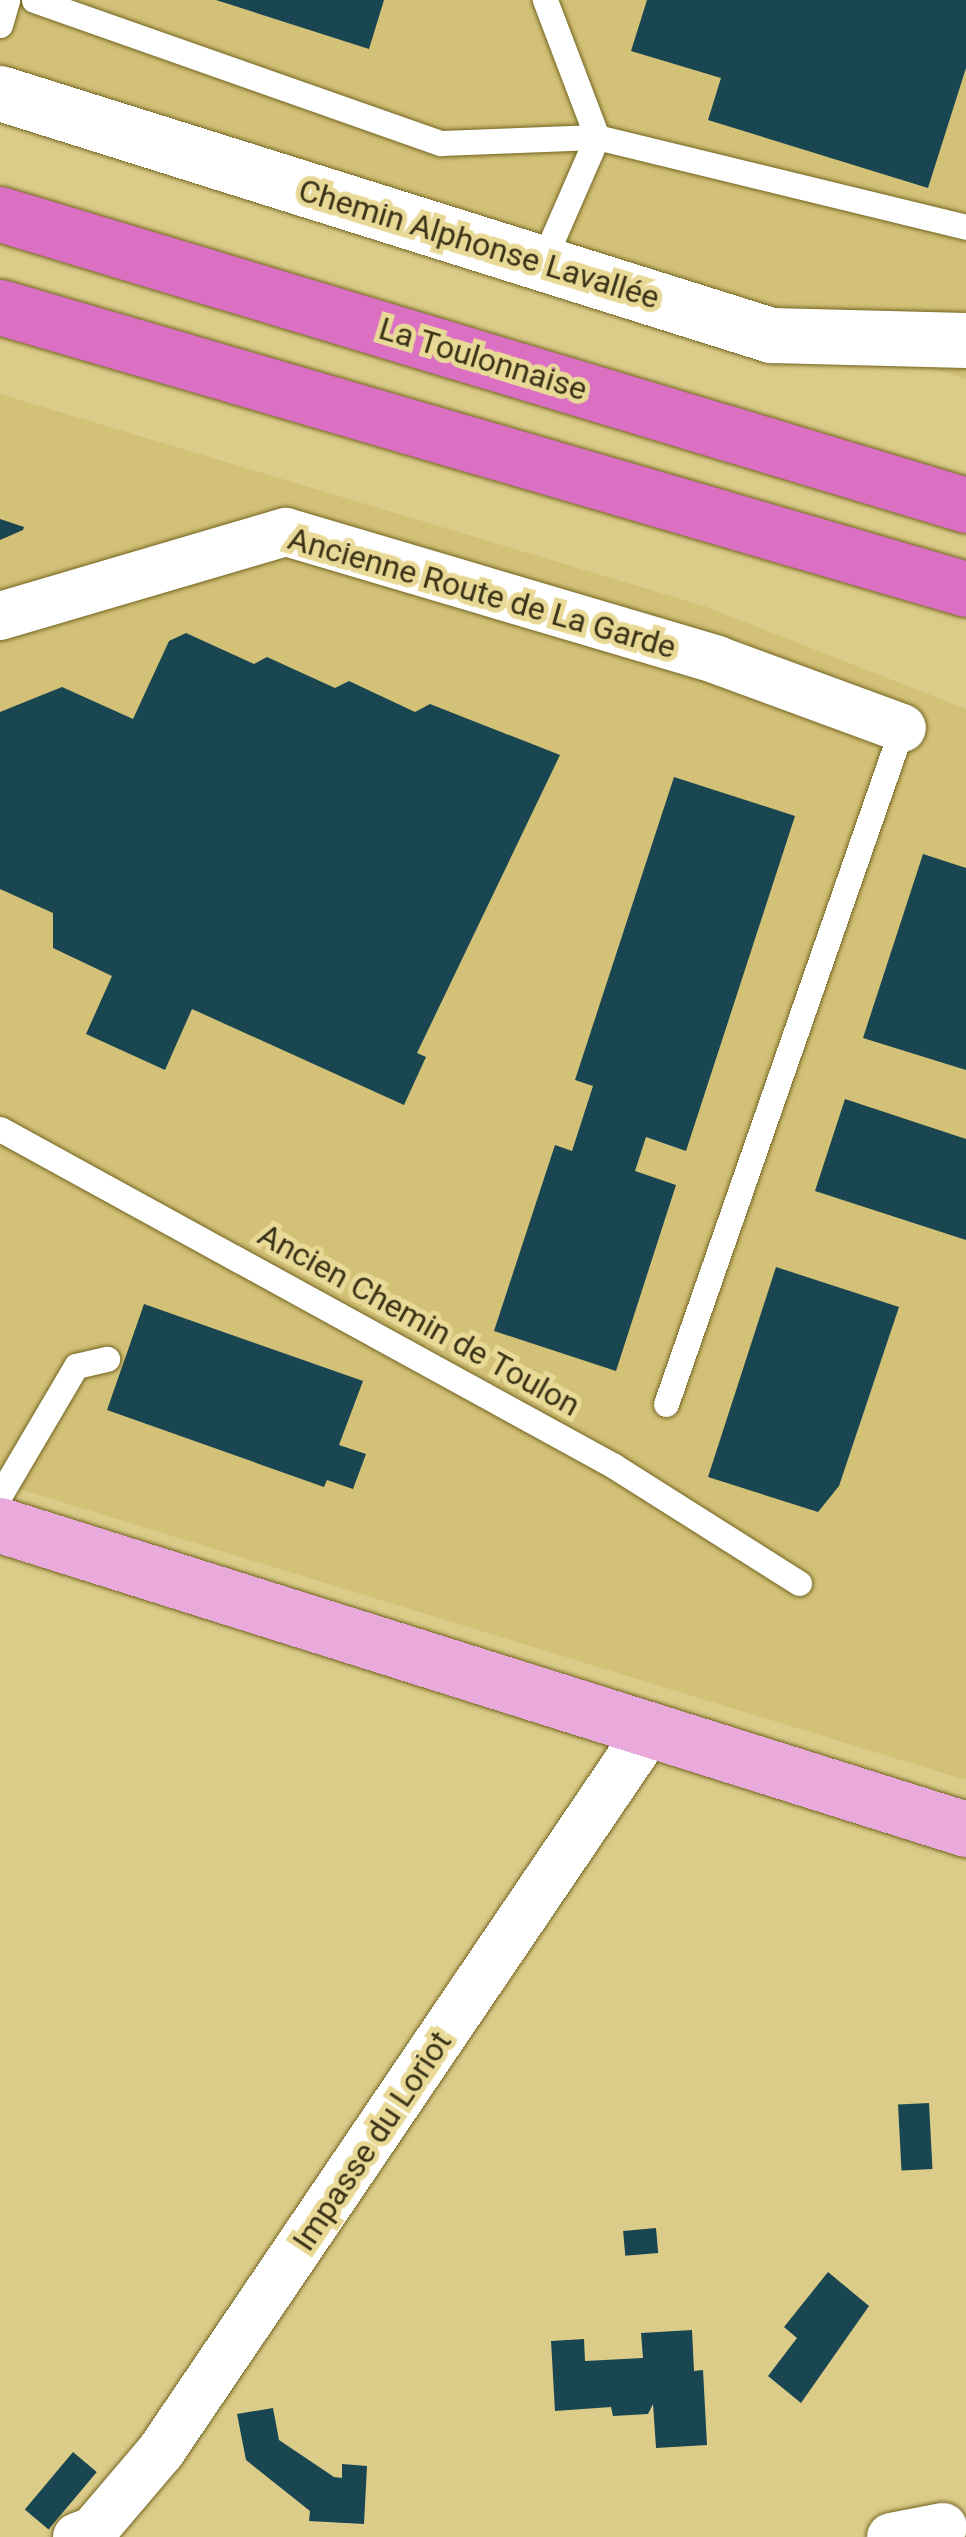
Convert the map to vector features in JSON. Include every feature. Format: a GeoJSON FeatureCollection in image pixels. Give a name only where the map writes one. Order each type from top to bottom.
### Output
{"type":"FeatureCollection","features":[{"type":"Feature","properties":{"kind":"highway","name":"La Toulonnaise"},"geometry":{"type":"LineString","coordinates":[[0,214],[966,504]]}},
{"type":"Feature","properties":{"kind":"highway"},"geometry":{"type":"LineString","coordinates":[[0,307],[719,520],[966,588]]}},
{"type":"Feature","properties":{"kind":"highway"},"geometry":{"type":"LineString","coordinates":[[719,520],[966,611]]}},
{"type":"Feature","properties":{"kind":"main road"},"geometry":{"type":"LineString","coordinates":[[0,1526],[966,1828]]}},
{"type":"Feature","properties":{"kind":"street","name":"Chemin Alphonse Lavallée"},"geometry":{"type":"LineString","coordinates":[[0,93],[770,335],[966,340]]}},
{"type":"Feature","properties":{"kind":"street","name":"Ancienne Route de La Garde"},"geometry":{"type":"LineString","coordinates":[[0,616],[286,532],[716,660],[902,728]]}},
{"type":"Feature","properties":{"kind":"street","name":"Impasse du Loriot"},"geometry":{"type":"LineString","coordinates":[[77,2537],[93,2531],[161,2450],[650,1730]]}},
{"type":"Feature","properties":{"kind":"street"},"geometry":{"type":"LineString","coordinates":[[891,2537],[943,2527]]}},
{"type":"Feature","properties":{"kind":"lane"},"geometry":{"type":"LineString","coordinates":[[0,25],[6,0]]}},
{"type":"Feature","properties":{"kind":"lane"},"geometry":{"type":"LineString","coordinates":[[34,0],[441,143],[597,138],[966,227]]}},
{"type":"Feature","properties":{"kind":"lane"},"geometry":{"type":"LineString","coordinates":[[542,264],[597,138],[545,0]]}},
{"type":"Feature","properties":{"kind":"lane"},"geometry":{"type":"LineString","coordinates":[[666,1404],[902,728]]}},
{"type":"Feature","properties":{"kind":"lane","name":"Ancien Chemin de Toulon"},"geometry":{"type":"LineString","coordinates":[[0,1129],[614,1466],[799,1582]]}},
{"type":"Feature","properties":{"kind":"lane"},"geometry":{"type":"LineString","coordinates":[[0,1495],[76,1366],[107,1359]]}},
{"type":"Feature","properties":{"kind":"shaded area"},"geometry":{"type":"Polygon","coordinates":[[[0,0],[966,0],[966,379],[0,65],[0,0]]]}},
{"type":"Feature","properties":{"kind":"shaded area"},"geometry":{"type":"Polygon","coordinates":[[[0,394],[704,606],[966,709],[966,1780],[0,1483],[0,394]]]}},
{"type":"Feature","properties":{"kind":"building"},"geometry":{"type":"Polygon","coordinates":[[[216,0],[384,0],[369,49],[216,0]]]}},
{"type":"Feature","properties":{"kind":"building"},"geometry":{"type":"Polygon","coordinates":[[[647,0],[966,0],[966,68],[928,188],[708,120],[721,78],[631,51],[647,0]]]}},
{"type":"Feature","properties":{"kind":"building"},"geometry":{"type":"Polygon","coordinates":[[[0,519],[24,527],[23,530],[0,540],[0,519]]]}},
{"type":"Feature","properties":{"kind":"building"},"geometry":{"type":"Polygon","coordinates":[[[186,633],[254,664],[267,657],[335,688],[349,681],[415,712],[430,704],[560,755],[417,1053],[426,1057],[404,1105],[192,1009],[165,1070],[86,1034],[112,976],[53,948],[53,913],[0,889],[0,712],[62,687],[133,719],[169,641],[186,633]]]}},
{"type":"Feature","properties":{"kind":"building"},"geometry":{"type":"Polygon","coordinates":[[[674,777],[795,816],[686,1151],[646,1137],[635,1171],[676,1185],[616,1371],[494,1331],[555,1145],[572,1151],[593,1086],[575,1080],[674,777]]]}},
{"type":"Feature","properties":{"kind":"building"},"geometry":{"type":"Polygon","coordinates":[[[923,854],[966,868],[966,1070],[863,1038],[923,854]]]}},
{"type":"Feature","properties":{"kind":"building"},"geometry":{"type":"Polygon","coordinates":[[[845,1099],[966,1139],[966,1240],[815,1191],[845,1099]]]}},
{"type":"Feature","properties":{"kind":"building"},"geometry":{"type":"Polygon","coordinates":[[[776,1267],[899,1307],[839,1486],[818,1512],[708,1477],[776,1267]]]}},
{"type":"Feature","properties":{"kind":"building"},"geometry":{"type":"Polygon","coordinates":[[[144,1304],[363,1381],[339,1445],[366,1454],[353,1489],[327,1480],[324,1487],[107,1410],[144,1304]]]}},
{"type":"Feature","properties":{"kind":"building"},"geometry":{"type":"Polygon","coordinates":[[[929,2103],[932,2169],[901,2171],[898,2105],[929,2103]]]}},
{"type":"Feature","properties":{"kind":"building"},"geometry":{"type":"Polygon","coordinates":[[[656,2228],[658,2253],[625,2256],[623,2231],[656,2228]]]}},
{"type":"Feature","properties":{"kind":"building"},"geometry":{"type":"Polygon","coordinates":[[[828,2272],[869,2306],[801,2403],[768,2376],[797,2338],[784,2327],[828,2272]]]}},
{"type":"Feature","properties":{"kind":"building"},"geometry":{"type":"Polygon","coordinates":[[[692,2330],[694,2371],[703,2370],[707,2445],[656,2448],[653,2404],[648,2414],[613,2416],[611,2407],[555,2411],[551,2341],[584,2339],[585,2361],[643,2358],[641,2333],[692,2330]]]}},
{"type":"Feature","properties":{"kind":"building"},"geometry":{"type":"Polygon","coordinates":[[[273,2408],[279,2440],[334,2477],[342,2478],[342,2464],[367,2466],[364,2524],[309,2521],[310,2511],[246,2460],[237,2414],[273,2408]]]}},
{"type":"Feature","properties":{"kind":"building"},"geometry":{"type":"Polygon","coordinates":[[[73,2452],[97,2472],[49,2529],[25,2509],[73,2452]]]}}]}
